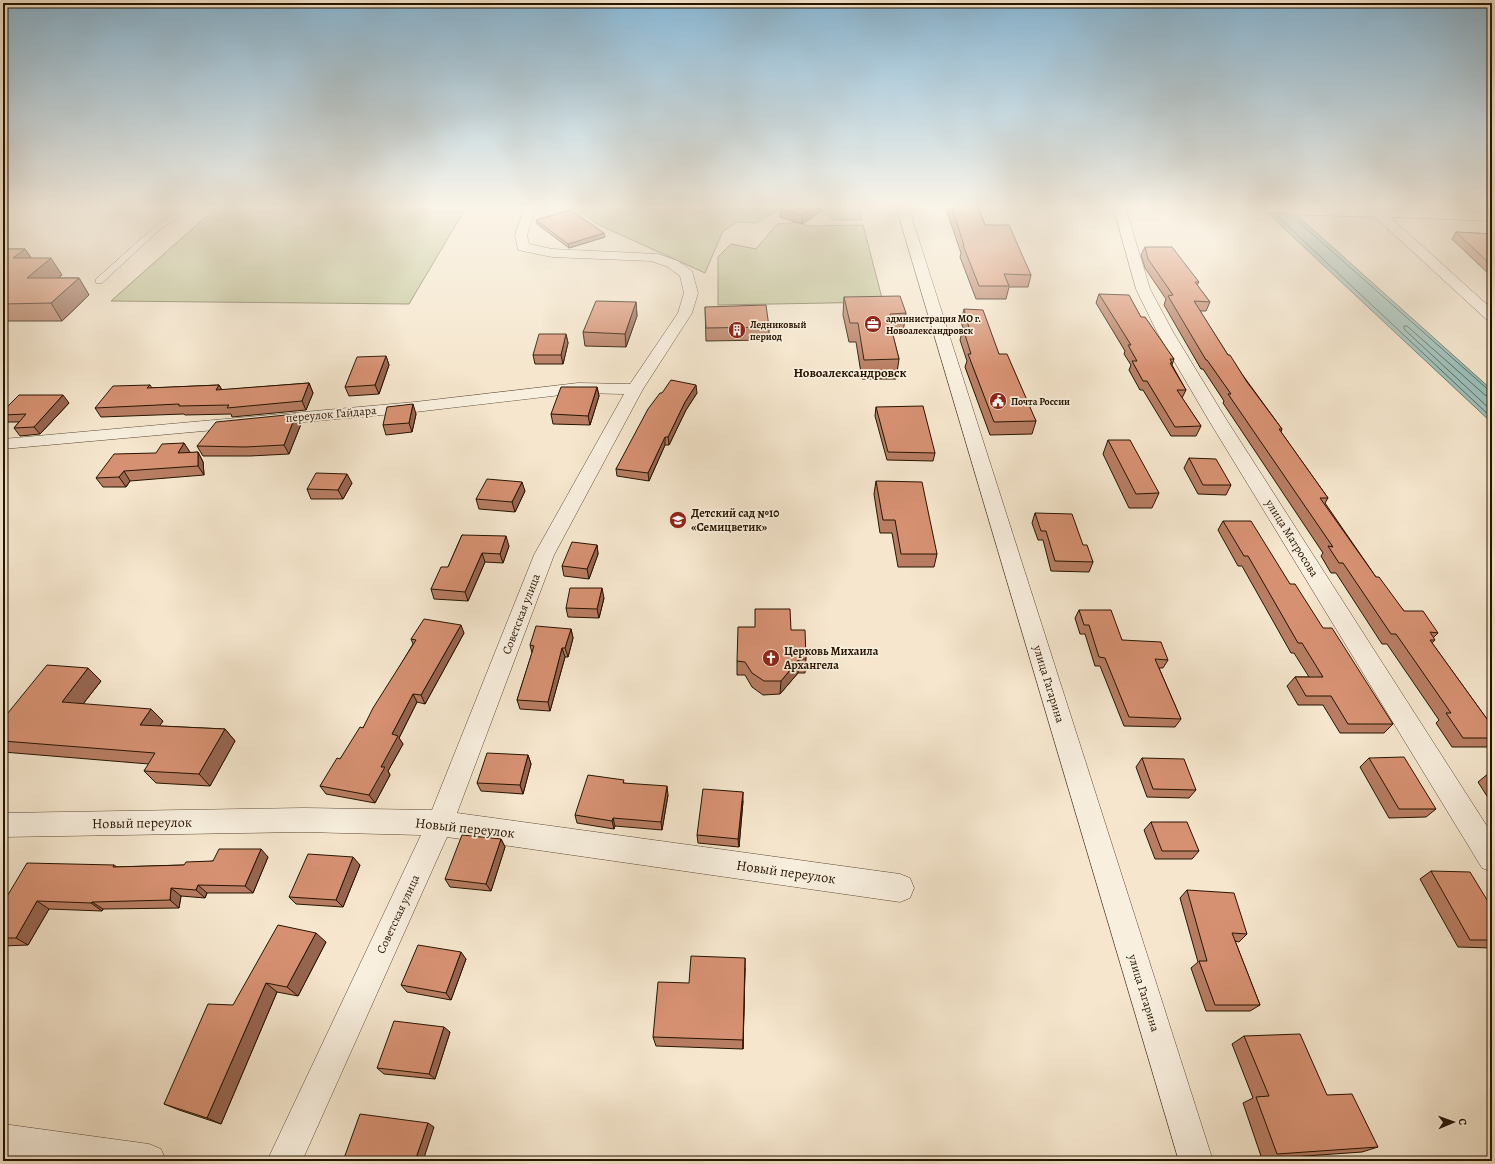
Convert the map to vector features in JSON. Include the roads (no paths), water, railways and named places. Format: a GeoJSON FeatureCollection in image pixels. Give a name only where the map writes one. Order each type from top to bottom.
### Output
{"type":"FeatureCollection","features":[{"type":"Feature","properties":{"kind":"street","name":"Советская улица"},"geometry":{"type":"LineString","coordinates":[[284,1161],[440,823],[544,555],[635,389],[685,313],[691,293],[687,274],[673,264],[662,260]]}},
{"type":"Feature","properties":{"kind":"street","name":"улица Гагарина"},"geometry":{"type":"LineString","coordinates":[[919,260],[1196,1161]]}},
{"type":"Feature","properties":{"kind":"street","name":"улица Матросова"},"geometry":{"type":"LineString","coordinates":[[1135,260],[1143,289],[1165,332],[1217,420],[1492,859]]}},
{"type":"Feature","properties":{"kind":"street"},"geometry":{"type":"LineString","coordinates":[[1430,260],[1492,316]]}},
{"type":"Feature","properties":{"kind":"street","name":"переулок Гайдара"},"geometry":{"type":"LineString","coordinates":[[3,444],[415,407],[578,388],[635,389]]}},
{"type":"Feature","properties":{"kind":"street","name":"Новый переулок"},"geometry":{"type":"LineString","coordinates":[[3,825],[304,820],[440,823],[900,888]]}},
{"type":"Feature","properties":{"kind":"street"},"geometry":{"type":"LineString","coordinates":[[3,1141],[149,1161]]}},
{"type":"Feature","properties":{"kind":"lane"},"geometry":{"type":"LineString","coordinates":[[99,281],[123,260]]}},
{"type":"Feature","properties":{"kind":"water"},"geometry":{"type":"Polygon","coordinates":[[[1318,260],[1347,260],[1492,390],[1492,423],[1318,260]]]}},
{"type":"Feature","properties":{"kind":"place","name":"администрация МО г. Новоалександровск"},"geometry":{"type":"Point","coordinates":[873,324]}},
{"type":"Feature","properties":{"kind":"place","name":"Ледниковый период"},"geometry":{"type":"Point","coordinates":[737,330]}},
{"type":"Feature","properties":{"kind":"place","name":"Почта России"},"geometry":{"type":"Point","coordinates":[998,401]}},
{"type":"Feature","properties":{"kind":"place","name":"Детский сад №10 «Семицветик»"},"geometry":{"type":"Point","coordinates":[678,520]}},
{"type":"Feature","properties":{"kind":"place","name":"Церковь Михаила Архангела"},"geometry":{"type":"Point","coordinates":[771,658]}},
{"type":"Feature","properties":{"kind":"district","name":"Новоалександровск"},"geometry":{"type":"Point","coordinates":[850,372]}}]}
